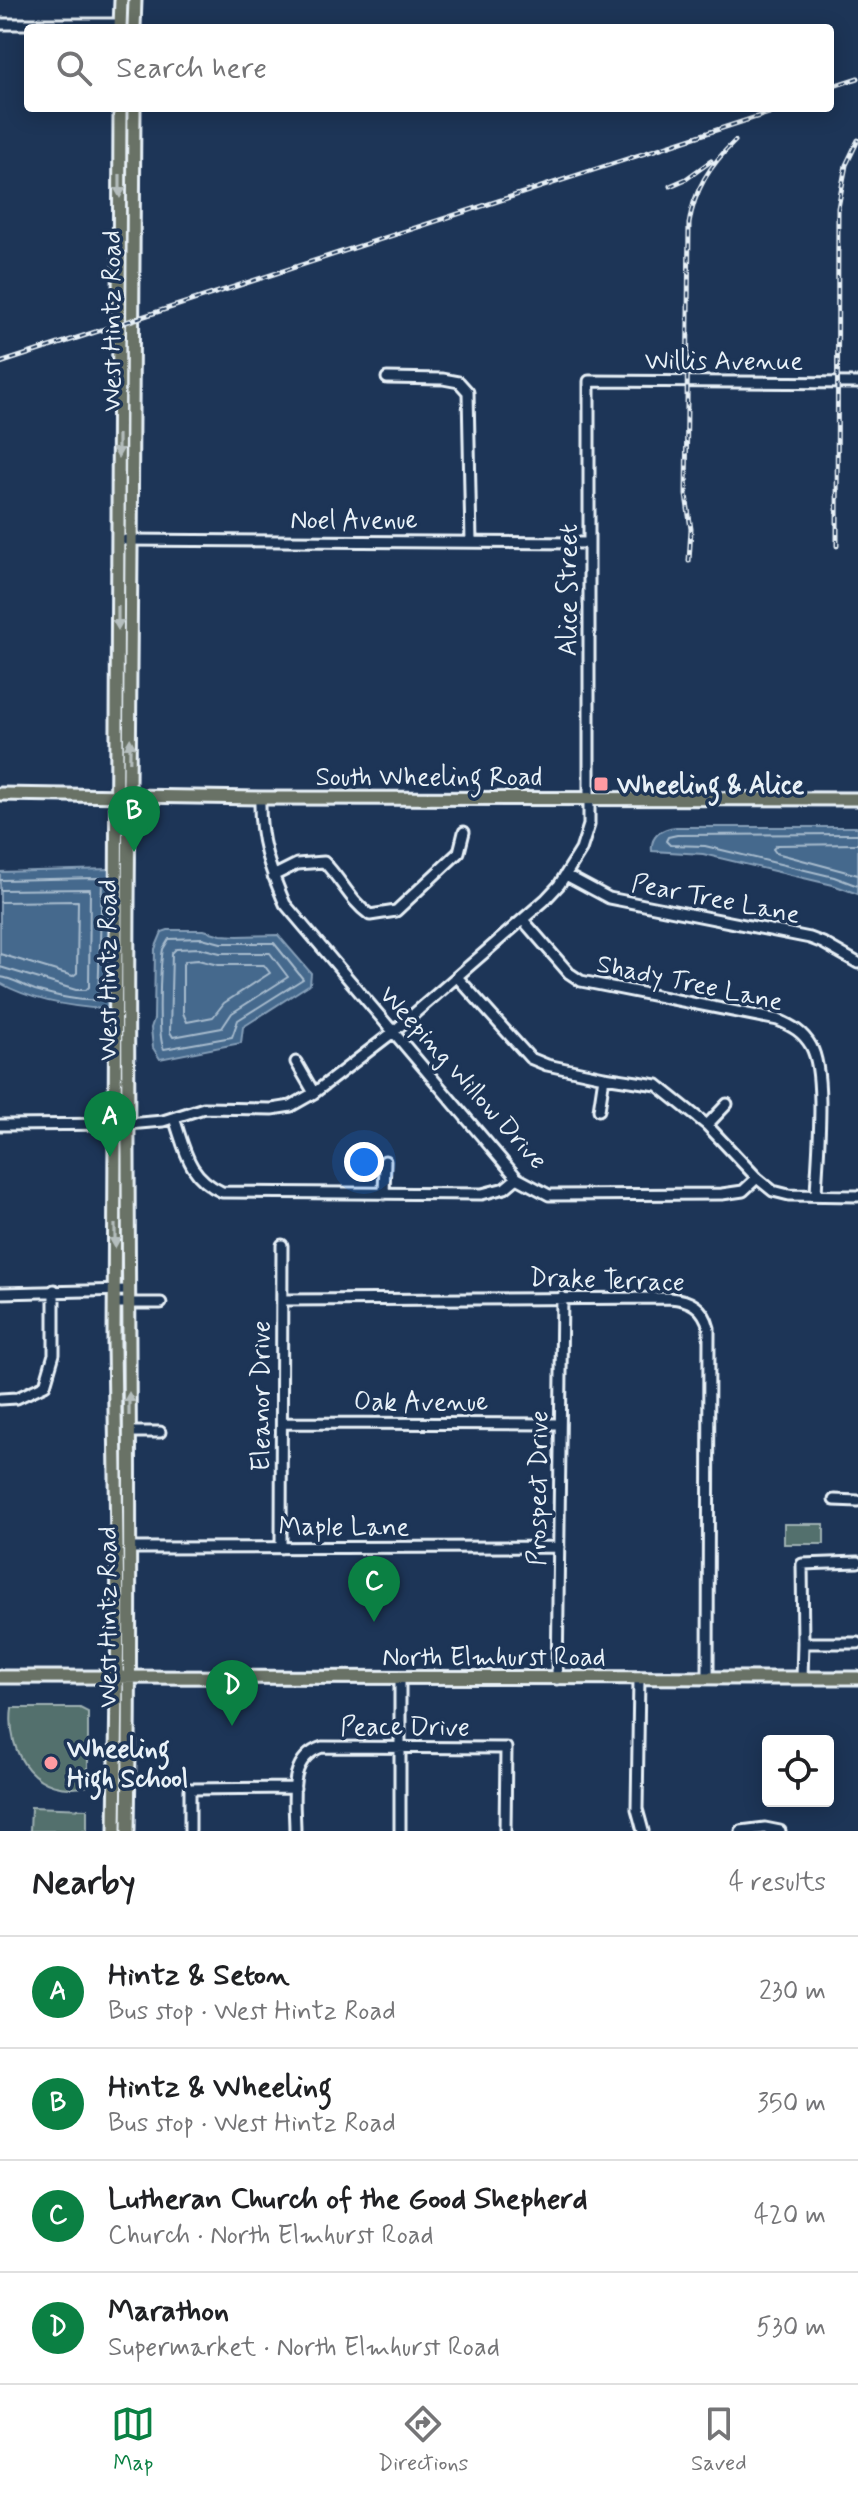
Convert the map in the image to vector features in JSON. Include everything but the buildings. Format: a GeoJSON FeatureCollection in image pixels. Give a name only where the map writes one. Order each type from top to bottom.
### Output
{"type":"FeatureCollection","features":[{"type":"Feature","properties":{"kind":"main road"},"geometry":{"type":"LineString","coordinates":[[120,24],[121,0]]}},
{"type":"Feature","properties":{"kind":"main road"},"geometry":{"type":"LineString","coordinates":[[134,24],[135,0]]}},
{"type":"Feature","properties":{"kind":"main road","name":"West Hintz Road"},"geometry":{"type":"LineString","coordinates":[[120,112],[122,1125],[115,1297],[128,1831]]}},
{"type":"Feature","properties":{"kind":"main road","name":"West Hintz Road"},"geometry":{"type":"LineString","coordinates":[[123,795],[132,540],[134,112]]}},
{"type":"Feature","properties":{"kind":"main road","name":"South Wheeling Road"},"geometry":{"type":"LineString","coordinates":[[0,794],[260,798],[858,799]]}},
{"type":"Feature","properties":{"kind":"main road","name":"West Hintz Road"},"geometry":{"type":"LineString","coordinates":[[115,1831],[130,1548],[128,1297],[122,1125]]}},
{"type":"Feature","properties":{"kind":"main road","name":"North Elmhurst Road"},"geometry":{"type":"LineString","coordinates":[[0,1677],[858,1678]]}},
{"type":"Feature","properties":{"kind":"street"},"geometry":{"type":"LineString","coordinates":[[0,24],[24,24]]}},
{"type":"Feature","properties":{"kind":"street"},"geometry":{"type":"LineString","coordinates":[[387,378],[443,379],[459,382],[468,392],[471,542]]}},
{"type":"Feature","properties":{"kind":"street","name":"Willis Avenue"},"geometry":{"type":"LineString","coordinates":[[589,381],[858,383]]}},
{"type":"Feature","properties":{"kind":"street","name":"Alice Street"},"geometry":{"type":"LineString","coordinates":[[0,1125],[122,1125],[174,1118],[204,1108],[272,1109],[291,1106],[314,1093],[392,1033],[553,892],[581,850],[589,825],[589,381]]}},
{"type":"Feature","properties":{"kind":"street","name":"Noel Avenue"},"geometry":{"type":"LineString","coordinates":[[119,540],[588,543]]}},
{"type":"Feature","properties":{"kind":"street","name":"Weeping Willow Drive"},"geometry":{"type":"LineString","coordinates":[[260,798],[259,821],[265,855],[285,904],[517,1178],[549,1195],[722,1194],[743,1191],[757,1178]]}},
{"type":"Feature","properties":{"kind":"street"},"geometry":{"type":"LineString","coordinates":[[273,876],[297,864],[324,862],[338,875],[356,905],[370,915],[396,911],[459,852],[464,832]]}},
{"type":"Feature","properties":{"kind":"street","name":"Pear Tree Lane"},"geometry":{"type":"LineString","coordinates":[[566,875],[609,898],[810,938],[858,963]]}},
{"type":"Feature","properties":{"kind":"street","name":"Shady Tree Lane"},"geometry":{"type":"LineString","coordinates":[[523,920],[569,973],[581,981],[778,1020],[804,1036],[814,1051],[819,1074],[816,1195]]}},
{"type":"Feature","properties":{"kind":"street"},"geometry":{"type":"LineString","coordinates":[[458,978],[530,1058],[547,1065],[657,1085],[707,1125],[773,1191],[782,1194],[858,1196]]}},
{"type":"Feature","properties":{"kind":"street"},"geometry":{"type":"LineString","coordinates":[[296,1062],[314,1093]]}},
{"type":"Feature","properties":{"kind":"street"},"geometry":{"type":"LineString","coordinates":[[599,1110],[604,1077]]}},
{"type":"Feature","properties":{"kind":"street"},"geometry":{"type":"LineString","coordinates":[[707,1125],[727,1104]]}},
{"type":"Feature","properties":{"kind":"street"},"geometry":{"type":"LineString","coordinates":[[174,1118],[193,1170],[204,1182],[222,1192],[490,1193],[505,1188],[517,1178]]}},
{"type":"Feature","properties":{"kind":"street"},"geometry":{"type":"LineString","coordinates":[[384,1194],[385,1161]]}},
{"type":"Feature","properties":{"kind":"street","name":"Eleanor Drive"},"geometry":{"type":"LineString","coordinates":[[281,1548],[282,1245]]}},
{"type":"Feature","properties":{"kind":"street"},"geometry":{"type":"LineString","coordinates":[[0,1293],[54,1290],[161,1303]]}},
{"type":"Feature","properties":{"kind":"street"},"geometry":{"type":"LineString","coordinates":[[0,1399],[17,1398],[45,1385],[54,1354],[54,1290]]}},
{"type":"Feature","properties":{"kind":"street","name":"Prospect Drive"},"geometry":{"type":"LineString","coordinates":[[557,1679],[562,1297]]}},
{"type":"Feature","properties":{"kind":"street","name":"Drake Terrace"},"geometry":{"type":"LineString","coordinates":[[282,1300],[682,1299],[701,1309],[707,1321],[708,1678]]}},
{"type":"Feature","properties":{"kind":"street","name":"Oak Avenue"},"geometry":{"type":"LineString","coordinates":[[282,1423],[560,1424]]}},
{"type":"Feature","properties":{"kind":"street"},"geometry":{"type":"LineString","coordinates":[[129,1432],[160,1432]]}},
{"type":"Feature","properties":{"kind":"street"},"geometry":{"type":"LineString","coordinates":[[834,1500],[858,1501]]}},
{"type":"Feature","properties":{"kind":"street","name":"Maple Lane"},"geometry":{"type":"LineString","coordinates":[[130,1548],[559,1547]]}},
{"type":"Feature","properties":{"kind":"street"},"geometry":{"type":"LineString","coordinates":[[802,1678],[802,1564],[858,1562]]}},
{"type":"Feature","properties":{"kind":"street"},"geometry":{"type":"LineString","coordinates":[[803,1643],[858,1643]]}},
{"type":"Feature","properties":{"kind":"street"},"geometry":{"type":"LineString","coordinates":[[400,1678],[400,1831]]}},
{"type":"Feature","properties":{"kind":"street"},"geometry":{"type":"LineString","coordinates":[[639,1679],[637,1809],[643,1831]]}},
{"type":"Feature","properties":{"kind":"street","name":"Peace Drive"},"geometry":{"type":"LineString","coordinates":[[295,1788],[297,1771],[306,1755],[322,1747],[506,1748],[505,1831]]}},
{"type":"Feature","properties":{"kind":"street"},"geometry":{"type":"LineString","coordinates":[[190,1831],[190,1789],[295,1788],[295,1831]]}},
{"type":"Feature","properties":{"kind":"street"},"geometry":{"type":"LineString","coordinates":[[741,1831],[765,1828],[780,1831]]}},
{"type":"Feature","properties":{"kind":"green space"},"geometry":{"type":"Polygon","coordinates":[[[784,1524],[824,1524],[824,1544],[784,1544],[784,1524]]]}},
{"type":"Feature","properties":{"kind":"green space"},"geometry":{"type":"Polygon","coordinates":[[[12,1708],[80,1708],[88,1712],[88,1786],[54,1786],[29,1770],[14,1742],[12,1708]]]}},
{"type":"Feature","properties":{"kind":"green space"},"geometry":{"type":"Polygon","coordinates":[[[31,1807],[87,1809],[87,1831],[30,1831],[31,1807]]]}},
{"type":"Feature","properties":{"kind":"water"},"geometry":{"type":"Polygon","coordinates":[[[676,827],[858,827],[858,894],[833,885],[703,854],[652,851],[658,834],[676,827]]]}},
{"type":"Feature","properties":{"kind":"water"},"geometry":{"type":"Polygon","coordinates":[[[110,869],[107,1009],[52,1002],[0,983],[0,872],[110,869]]]}},
{"type":"Feature","properties":{"kind":"water"},"geometry":{"type":"Polygon","coordinates":[[[204,930],[238,936],[278,935],[311,973],[310,984],[243,1027],[241,1043],[160,1059],[153,1048],[151,1028],[154,1019],[155,949],[162,932],[204,930]]]}},
{"type":"Feature","properties":{"kind":"railway"},"geometry":{"type":"LineString","coordinates":[[834,86],[858,78]]}},
{"type":"Feature","properties":{"kind":"railway"},"geometry":{"type":"LineString","coordinates":[[0,363],[772,112]]}},
{"type":"Feature","properties":{"kind":"railway"},"geometry":{"type":"LineString","coordinates":[[837,546],[838,208],[846,165],[858,140]]}},
{"type":"Feature","properties":{"kind":"railway"},"geometry":{"type":"LineString","coordinates":[[689,561],[691,529],[686,495],[689,224],[704,179],[735,141]]}},
{"type":"Feature","properties":{"kind":"railway"},"geometry":{"type":"LineString","coordinates":[[670,186],[711,161]]}},
{"type":"Feature","properties":{"kind":"place","name":"Wheeling & Alice"},"geometry":{"type":"Point","coordinates":[601,784]}},
{"type":"Feature","properties":{"kind":"place","name":"Hintz & Wheeling"},"geometry":{"type":"Point","coordinates":[134,852]}},
{"type":"Feature","properties":{"kind":"place","name":"Hintz & Seton"},"geometry":{"type":"Point","coordinates":[110,1157]}},
{"type":"Feature","properties":{"kind":"place","name":"Lutheran Church of the Good Shepherd"},"geometry":{"type":"Point","coordinates":[374,1622]}},
{"type":"Feature","properties":{"kind":"place","name":"Marathon"},"geometry":{"type":"Point","coordinates":[232,1726]}},
{"type":"Feature","properties":{"kind":"place","name":"Wheeling High School"},"geometry":{"type":"Point","coordinates":[51,1763]}}]}
